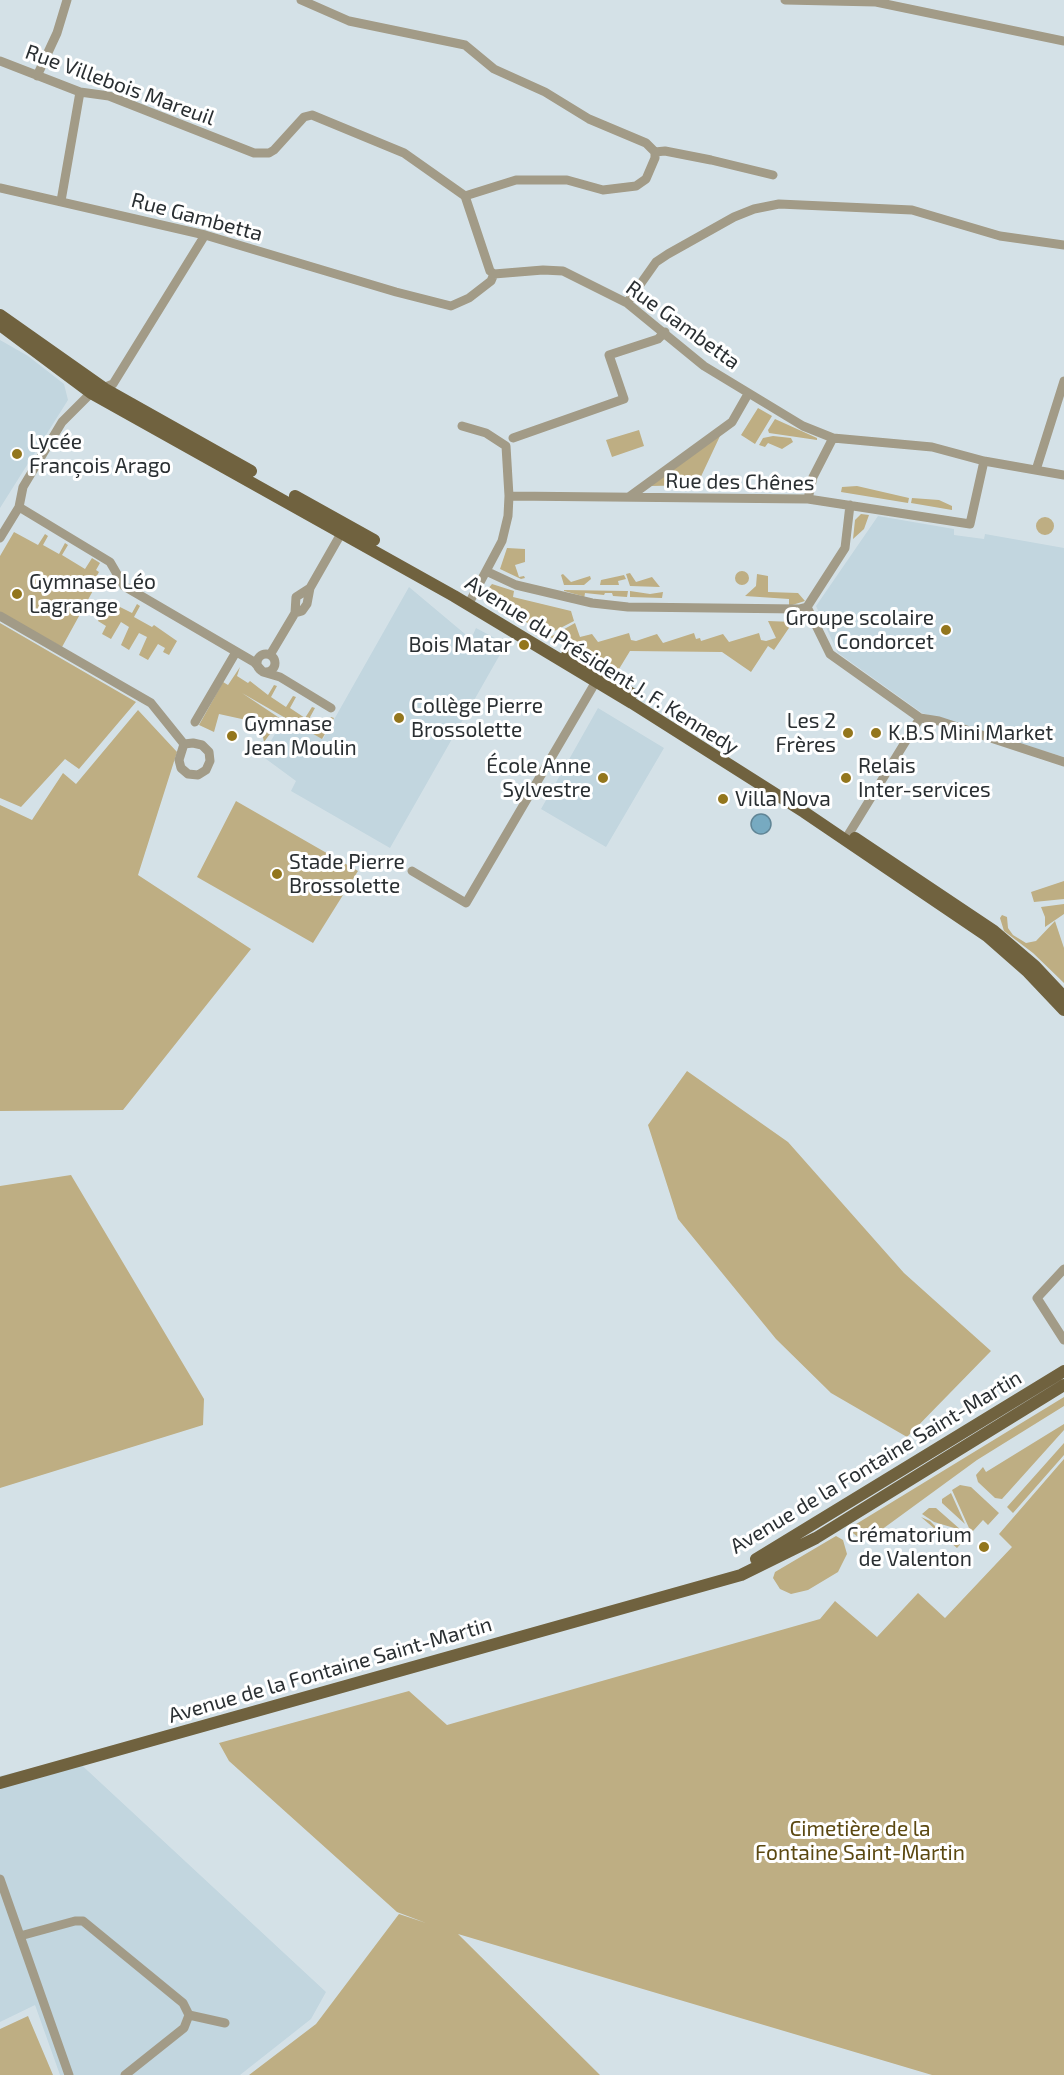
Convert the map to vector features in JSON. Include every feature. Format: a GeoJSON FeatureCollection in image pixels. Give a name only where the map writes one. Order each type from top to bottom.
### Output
{"type":"FeatureCollection","features":[{"type":"Feature","properties":{"kind":"main road","name":"Avenue du Président J. F. Kennedy"},"geometry":{"type":"LineString","coordinates":[[0,315],[105,389],[471,602],[808,806],[847,837],[987,936],[1028,972],[1064,1010]]}},
{"type":"Feature","properties":{"kind":"main road","name":"Avenue du Président J. F. Kennedy"},"geometry":{"type":"LineString","coordinates":[[0,325],[91,393],[471,602]]}},
{"type":"Feature","properties":{"kind":"main road","name":"Avenue du Président J. F. Kennedy"},"geometry":{"type":"LineString","coordinates":[[847,837],[994,931],[1035,966],[1064,997]]}},
{"type":"Feature","properties":{"kind":"main road","name":"Avenue de la Fontaine Saint-Martin"},"geometry":{"type":"LineString","coordinates":[[0,1783],[671,1592],[741,1575],[816,1538],[1042,1392],[1064,1371]]}},
{"type":"Feature","properties":{"kind":"main road","name":"Avenue de la Fontaine Saint-Martin"},"geometry":{"type":"LineString","coordinates":[[671,1592],[745,1565],[1042,1392],[1064,1384]]}},
{"type":"Feature","properties":{"kind":"main road"},"geometry":{"type":"LineString","coordinates":[[838,1524],[838,1513],[868,1492]]}},
{"type":"Feature","properties":{"kind":"street"},"geometry":{"type":"LineString","coordinates":[[37,76],[57,33],[67,0]]}},
{"type":"Feature","properties":{"kind":"street"},"geometry":{"type":"LineString","coordinates":[[302,0],[349,21],[465,45],[494,69],[545,92],[589,119],[646,143],[655,152],[655,158],[646,179],[636,186],[603,190],[567,180],[526,180],[465,196],[490,271],[494,274]]}},
{"type":"Feature","properties":{"kind":"street"},"geometry":{"type":"LineString","coordinates":[[785,0],[876,2],[1064,41]]}},
{"type":"Feature","properties":{"kind":"street","name":"Rue Villebois Mareuil"},"geometry":{"type":"LineString","coordinates":[[0,61],[80,92],[109,96],[261,154],[269,153],[281,145],[304,117],[318,117],[404,153],[465,196]]}},
{"type":"Feature","properties":{"kind":"street"},"geometry":{"type":"LineString","coordinates":[[61,201],[80,92]]}},
{"type":"Feature","properties":{"kind":"street"},"geometry":{"type":"LineString","coordinates":[[655,152],[665,151],[773,175]]}},
{"type":"Feature","properties":{"kind":"street","name":"Rue Gambetta"},"geometry":{"type":"LineString","coordinates":[[0,188],[205,235],[396,292],[451,306],[469,298],[491,281],[494,274],[543,270],[562,272],[627,303],[704,366],[803,426],[833,438],[932,447],[984,462],[1064,475]]}},
{"type":"Feature","properties":{"kind":"street"},"geometry":{"type":"LineString","coordinates":[[627,303],[656,262],[734,217],[754,209],[778,204],[912,210],[1000,236],[1064,245]]}},
{"type":"Feature","properties":{"kind":"street"},"geometry":{"type":"LineString","coordinates":[[0,538],[19,507],[23,487],[62,422],[91,393],[113,384],[205,235]]}},
{"type":"Feature","properties":{"kind":"street"},"geometry":{"type":"LineString","coordinates":[[513,438],[624,399],[609,355],[658,339],[665,332]]}},
{"type":"Feature","properties":{"kind":"street"},"geometry":{"type":"LineString","coordinates":[[1036,470],[1064,381]]}},
{"type":"Feature","properties":{"kind":"street"},"geometry":{"type":"LineString","coordinates":[[629,497],[732,422],[748,393]]}},
{"type":"Feature","properties":{"kind":"street"},"geometry":{"type":"LineString","coordinates":[[462,426],[486,433],[506,446],[509,495],[508,516],[502,541],[471,602]]}},
{"type":"Feature","properties":{"kind":"street"},"geometry":{"type":"LineString","coordinates":[[808,499],[813,477],[833,438]]}},
{"type":"Feature","properties":{"kind":"street","name":"Rue des Chênes"},"geometry":{"type":"LineString","coordinates":[[509,495],[808,499],[970,524],[984,462]]}},
{"type":"Feature","properties":{"kind":"street"},"geometry":{"type":"LineString","coordinates":[[807,607],[845,548],[849,505]]}},
{"type":"Feature","properties":{"kind":"street"},"geometry":{"type":"LineString","coordinates":[[19,507],[110,562],[124,586],[254,662],[260,669],[280,677],[331,708]]}},
{"type":"Feature","properties":{"kind":"street"},"geometry":{"type":"LineString","coordinates":[[270,655],[295,613],[297,597],[310,588],[342,532]]}},
{"type":"Feature","properties":{"kind":"street"},"geometry":{"type":"LineString","coordinates":[[488,572],[516,585],[607,605],[780,610],[807,607]]}},
{"type":"Feature","properties":{"kind":"street"},"geometry":{"type":"LineString","coordinates":[[807,607],[830,654],[920,718],[939,721],[1064,762]]}},
{"type":"Feature","properties":{"kind":"street"},"geometry":{"type":"LineString","coordinates":[[0,616],[151,703],[184,744]]}},
{"type":"Feature","properties":{"kind":"street"},"geometry":{"type":"LineString","coordinates":[[195,722],[236,652]]}},
{"type":"Feature","properties":{"kind":"street"},"geometry":{"type":"LineString","coordinates":[[270,655],[274,659],[274,666],[280,677]]}},
{"type":"Feature","properties":{"kind":"street"},"geometry":{"type":"LineString","coordinates":[[260,669],[257,663],[260,656],[270,655]]}},
{"type":"Feature","properties":{"kind":"street"},"geometry":{"type":"LineString","coordinates":[[260,669],[270,671],[274,666]]}},
{"type":"Feature","properties":{"kind":"street"},"geometry":{"type":"LineString","coordinates":[[412,871],[466,903],[598,678]]}},
{"type":"Feature","properties":{"kind":"street"},"geometry":{"type":"LineString","coordinates":[[847,837],[920,718]]}},
{"type":"Feature","properties":{"kind":"street"},"geometry":{"type":"LineString","coordinates":[[1064,1269],[1037,1298],[1064,1341]]}},
{"type":"Feature","properties":{"kind":"street"},"geometry":{"type":"LineString","coordinates":[[0,1879],[69,2075]]}},
{"type":"Feature","properties":{"kind":"street"},"geometry":{"type":"LineString","coordinates":[[20,1936],[75,1921],[83,1921],[183,2003],[189,2015],[184,2028],[125,2075]]}},
{"type":"Feature","properties":{"kind":"street"},"geometry":{"type":"LineString","coordinates":[[189,2015],[225,2023]]}},
{"type":"Feature","properties":{"kind":"shaded area","name":"Lycée François Arago"},"geometry":{"type":"Polygon","coordinates":[[[0,340],[28,356],[64,384],[68,400],[0,508],[0,340]]]}},
{"type":"Feature","properties":{"kind":"shaded area","name":"Groupe scolaire Condorcet"},"geometry":{"type":"Polygon","coordinates":[[[878,516],[954,529],[954,535],[984,539],[985,534],[1064,548],[1064,757],[922,713],[838,653],[816,606],[878,516]]]}},
{"type":"Feature","properties":{"kind":"shaded area","name":"Collège Pierre Brossolette"},"geometry":{"type":"Polygon","coordinates":[[[409,587],[471,639],[476,628],[506,644],[390,848],[291,791],[296,781],[262,756],[285,717],[323,739],[409,587]]]}},
{"type":"Feature","properties":{"kind":"shaded area","name":"École Anne Sylvestre"},"geometry":{"type":"Polygon","coordinates":[[[598,708],[664,748],[606,847],[541,809],[598,708]]]}},
{"type":"Feature","properties":{"kind":"shaded area"},"geometry":{"type":"Polygon","coordinates":[[[74,1758],[326,1992],[311,2019],[240,2075],[60,2075],[35,2005],[0,2022],[0,1776],[74,1758]]]}},
{"type":"Feature","properties":{"kind":"green space"},"geometry":{"type":"Polygon","coordinates":[[[758,408],[772,416],[755,444],[741,435],[758,408]]]}},
{"type":"Feature","properties":{"kind":"green space"},"geometry":{"type":"Polygon","coordinates":[[[775,419],[817,440],[769,433],[768,430],[775,419]]]}},
{"type":"Feature","properties":{"kind":"green space"},"geometry":{"type":"Polygon","coordinates":[[[639,430],[644,446],[612,457],[606,440],[639,430]]]}},
{"type":"Feature","properties":{"kind":"green space"},"geometry":{"type":"Polygon","coordinates":[[[720,436],[697,485],[651,486],[717,437],[720,436]]]}},
{"type":"Feature","properties":{"kind":"green space"},"geometry":{"type":"Polygon","coordinates":[[[773,436],[791,438],[793,442],[782,449],[768,443],[765,447],[759,445],[763,438],[773,436]]]}},
{"type":"Feature","properties":{"kind":"green space"},"geometry":{"type":"Polygon","coordinates":[[[857,486],[909,498],[908,503],[841,492],[842,487],[857,486]]]}},
{"type":"Feature","properties":{"kind":"green space"},"geometry":{"type":"Polygon","coordinates":[[[912,498],[939,500],[952,506],[952,510],[911,503],[912,498]]]}},
{"type":"Feature","properties":{"kind":"green space"},"geometry":{"type":"Polygon","coordinates":[[[861,514],[869,515],[864,529],[853,539],[855,520],[861,514]]]}},
{"type":"Feature","properties":{"kind":"green space"},"geometry":{"type":"Polygon","coordinates":[[[1045,517],[1053,522],[1054,526],[1049,534],[1045,535],[1037,530],[1036,526],[1041,518],[1045,517]]]}},
{"type":"Feature","properties":{"kind":"green space"},"geometry":{"type":"Polygon","coordinates":[[[14,532],[38,545],[45,534],[48,536],[43,545],[59,554],[65,543],[68,545],[62,555],[85,569],[92,558],[100,563],[96,570],[99,572],[94,581],[95,587],[62,647],[0,612],[0,556],[14,532]]]}},
{"type":"Feature","properties":{"kind":"green space"},"geometry":{"type":"Polygon","coordinates":[[[507,548],[525,549],[525,562],[515,565],[519,577],[524,576],[525,578],[521,579],[500,569],[507,548]]]}},
{"type":"Feature","properties":{"kind":"green space"},"geometry":{"type":"Polygon","coordinates":[[[739,571],[745,571],[749,578],[745,585],[739,585],[735,581],[735,575],[739,571]]]}},
{"type":"Feature","properties":{"kind":"green space"},"geometry":{"type":"Polygon","coordinates":[[[630,573],[636,582],[652,577],[660,587],[630,586],[626,574],[630,573]]]}},
{"type":"Feature","properties":{"kind":"green space"},"geometry":{"type":"Polygon","coordinates":[[[563,574],[571,582],[590,576],[591,579],[584,585],[564,585],[561,575],[563,574]]]}},
{"type":"Feature","properties":{"kind":"green space"},"geometry":{"type":"Polygon","coordinates":[[[757,574],[768,576],[768,592],[798,593],[805,601],[789,606],[789,599],[745,596],[756,586],[757,574]]]}},
{"type":"Feature","properties":{"kind":"green space"},"geometry":{"type":"Polygon","coordinates":[[[624,575],[626,579],[618,581],[619,585],[600,585],[601,580],[624,575]]]}},
{"type":"Feature","properties":{"kind":"green space"},"geometry":{"type":"Polygon","coordinates":[[[492,584],[514,591],[513,597],[571,611],[574,621],[547,635],[543,632],[544,629],[536,624],[534,627],[489,599],[487,590],[492,584]]]}},
{"type":"Feature","properties":{"kind":"green space"},"geometry":{"type":"Polygon","coordinates":[[[564,591],[628,591],[627,597],[613,596],[612,593],[604,595],[585,593],[584,599],[582,596],[564,591]]]}},
{"type":"Feature","properties":{"kind":"green space"},"geometry":{"type":"Polygon","coordinates":[[[630,591],[650,594],[663,592],[662,598],[630,597],[630,591]]]}},
{"type":"Feature","properties":{"kind":"green space"},"geometry":{"type":"Polygon","coordinates":[[[108,601],[132,613],[137,604],[140,606],[134,617],[152,627],[154,625],[177,641],[169,655],[163,652],[165,648],[158,644],[148,660],[139,655],[147,637],[139,633],[129,650],[121,645],[129,627],[121,622],[111,639],[102,634],[106,626],[98,621],[108,601]]]}},
{"type":"Feature","properties":{"kind":"green space"},"geometry":{"type":"Polygon","coordinates":[[[768,621],[793,622],[774,650],[768,646],[751,672],[722,652],[630,651],[616,674],[550,637],[575,623],[580,637],[592,634],[598,642],[629,633],[631,640],[636,641],[657,634],[663,643],[694,633],[696,639],[700,638],[701,641],[723,634],[729,642],[759,633],[761,640],[766,641],[776,638],[768,621]]]}},
{"type":"Feature","properties":{"kind":"green space"},"geometry":{"type":"Polygon","coordinates":[[[0,623],[136,702],[79,769],[65,759],[21,807],[0,798],[0,623]]]}},
{"type":"Feature","properties":{"kind":"green space"},"geometry":{"type":"Polygon","coordinates":[[[240,667],[237,676],[248,683],[250,681],[268,695],[274,685],[277,686],[271,697],[286,707],[293,696],[296,697],[290,708],[305,718],[312,707],[315,708],[309,719],[323,724],[324,728],[331,717],[334,718],[322,739],[242,693],[281,719],[264,742],[260,723],[219,714],[214,732],[199,725],[223,682],[228,685],[240,667]]]}},
{"type":"Feature","properties":{"kind":"green space"},"geometry":{"type":"Polygon","coordinates":[[[138,710],[177,752],[138,875],[251,949],[123,1110],[0,1111],[0,805],[32,820],[63,773],[76,784],[138,710]]]}},
{"type":"Feature","properties":{"kind":"green space","name":"Stade Pierre Brossolette"},"geometry":{"type":"Polygon","coordinates":[[[236,801],[358,871],[313,943],[197,877],[236,801]]]}},
{"type":"Feature","properties":{"kind":"green space"},"geometry":{"type":"Polygon","coordinates":[[[1064,881],[1064,899],[1034,902],[1031,892],[1064,881]]]}},
{"type":"Feature","properties":{"kind":"green space"},"geometry":{"type":"Polygon","coordinates":[[[1064,904],[1064,914],[1045,927],[1045,917],[1041,907],[1064,904]]]}},
{"type":"Feature","properties":{"kind":"green space"},"geometry":{"type":"Polygon","coordinates":[[[1002,915],[1007,917],[1008,928],[1013,935],[1026,943],[1036,941],[1055,921],[1064,948],[1064,983],[1033,953],[1004,931],[1000,918],[1002,915]]]}},
{"type":"Feature","properties":{"kind":"green space"},"geometry":{"type":"Polygon","coordinates":[[[687,1071],[788,1142],[904,1273],[991,1351],[907,1437],[831,1393],[776,1339],[678,1219],[648,1125],[687,1071]]]}},
{"type":"Feature","properties":{"kind":"green space"},"geometry":{"type":"Polygon","coordinates":[[[71,1175],[204,1399],[203,1425],[0,1488],[0,1186],[71,1175]]]}},
{"type":"Feature","properties":{"kind":"green space"},"geometry":{"type":"Polygon","coordinates":[[[1064,1397],[1064,1406],[977,1460],[869,1538],[859,1538],[848,1529],[1064,1397]]]}},
{"type":"Feature","properties":{"kind":"green space"},"geometry":{"type":"Polygon","coordinates":[[[1064,1424],[1064,1430],[1002,1499],[995,1498],[978,1482],[976,1475],[983,1467],[986,1472],[1064,1424]]]}},
{"type":"Feature","properties":{"kind":"green space"},"geometry":{"type":"Polygon","coordinates":[[[1064,1443],[1064,1455],[1013,1513],[1007,1507],[1064,1443]]]}},
{"type":"Feature","properties":{"kind":"green space","name":"Cimetière de la Fontaine Saint-Martin"},"geometry":{"type":"Polygon","coordinates":[[[1064,1459],[1064,2075],[932,2075],[458,1934],[600,2075],[249,2075],[316,2024],[399,1914],[426,1923],[397,1912],[229,1761],[219,1743],[409,1691],[447,1725],[820,1619],[835,1601],[877,1637],[918,1593],[945,1618],[1012,1547],[999,1534],[1064,1459]]]}},
{"type":"Feature","properties":{"kind":"green space"},"geometry":{"type":"Polygon","coordinates":[[[960,1485],[971,1487],[999,1513],[988,1525],[983,1520],[973,1531],[969,1528],[952,1490],[960,1485]]]}},
{"type":"Feature","properties":{"kind":"green space"},"geometry":{"type":"Polygon","coordinates":[[[951,1493],[965,1524],[942,1503],[942,1499],[951,1493]]]}},
{"type":"Feature","properties":{"kind":"green space"},"geometry":{"type":"Polygon","coordinates":[[[929,1508],[936,1508],[961,1530],[934,1522],[922,1514],[929,1508]]]}},
{"type":"Feature","properties":{"kind":"green space"},"geometry":{"type":"Polygon","coordinates":[[[921,1517],[930,1521],[946,1537],[958,1541],[963,1536],[966,1538],[957,1548],[921,1517]]]}},
{"type":"Feature","properties":{"kind":"green space"},"geometry":{"type":"Polygon","coordinates":[[[836,1536],[843,1540],[847,1554],[838,1572],[808,1590],[791,1594],[780,1589],[773,1578],[775,1572],[836,1536]]]}},
{"type":"Feature","properties":{"kind":"green space"},"geometry":{"type":"Polygon","coordinates":[[[28,2016],[53,2075],[0,2075],[0,2029],[28,2016]]]}},
{"type":"Feature","properties":{"kind":"water"},"geometry":{"type":"Polygon","coordinates":[[[761,814],[768,817],[771,824],[768,831],[761,834],[754,831],[751,824],[754,817],[761,814]]]}},
{"type":"Feature","properties":{"kind":"place","name":"Lycée François Arago"},"geometry":{"type":"Point","coordinates":[17,454]}},
{"type":"Feature","properties":{"kind":"place","name":"Gymnase Léo Lagrange"},"geometry":{"type":"Point","coordinates":[17,594]}},
{"type":"Feature","properties":{"kind":"place","name":"Groupe scolaire Condorcet"},"geometry":{"type":"Point","coordinates":[946,630]}},
{"type":"Feature","properties":{"kind":"place","name":"Bois Matar"},"geometry":{"type":"Point","coordinates":[524,645]}},
{"type":"Feature","properties":{"kind":"place","name":"Collège Pierre Brossolette"},"geometry":{"type":"Point","coordinates":[399,718]}},
{"type":"Feature","properties":{"kind":"place","name":"Les 2 Frères"},"geometry":{"type":"Point","coordinates":[848,733]}},
{"type":"Feature","properties":{"kind":"place","name":"K.B.S Mini Market"},"geometry":{"type":"Point","coordinates":[876,733]}},
{"type":"Feature","properties":{"kind":"place","name":"Gymnase Jean Moulin"},"geometry":{"type":"Point","coordinates":[232,736]}},
{"type":"Feature","properties":{"kind":"place","name":"École Anne Sylvestre"},"geometry":{"type":"Point","coordinates":[603,778]}},
{"type":"Feature","properties":{"kind":"place","name":"Relais Inter-services"},"geometry":{"type":"Point","coordinates":[846,778]}},
{"type":"Feature","properties":{"kind":"place","name":"Villa Nova"},"geometry":{"type":"Point","coordinates":[723,799]}},
{"type":"Feature","properties":{"kind":"place","name":"Stade Pierre Brossolette"},"geometry":{"type":"Point","coordinates":[277,874]}},
{"type":"Feature","properties":{"kind":"place","name":"Crématorium de Valenton"},"geometry":{"type":"Point","coordinates":[984,1547]}}]}
